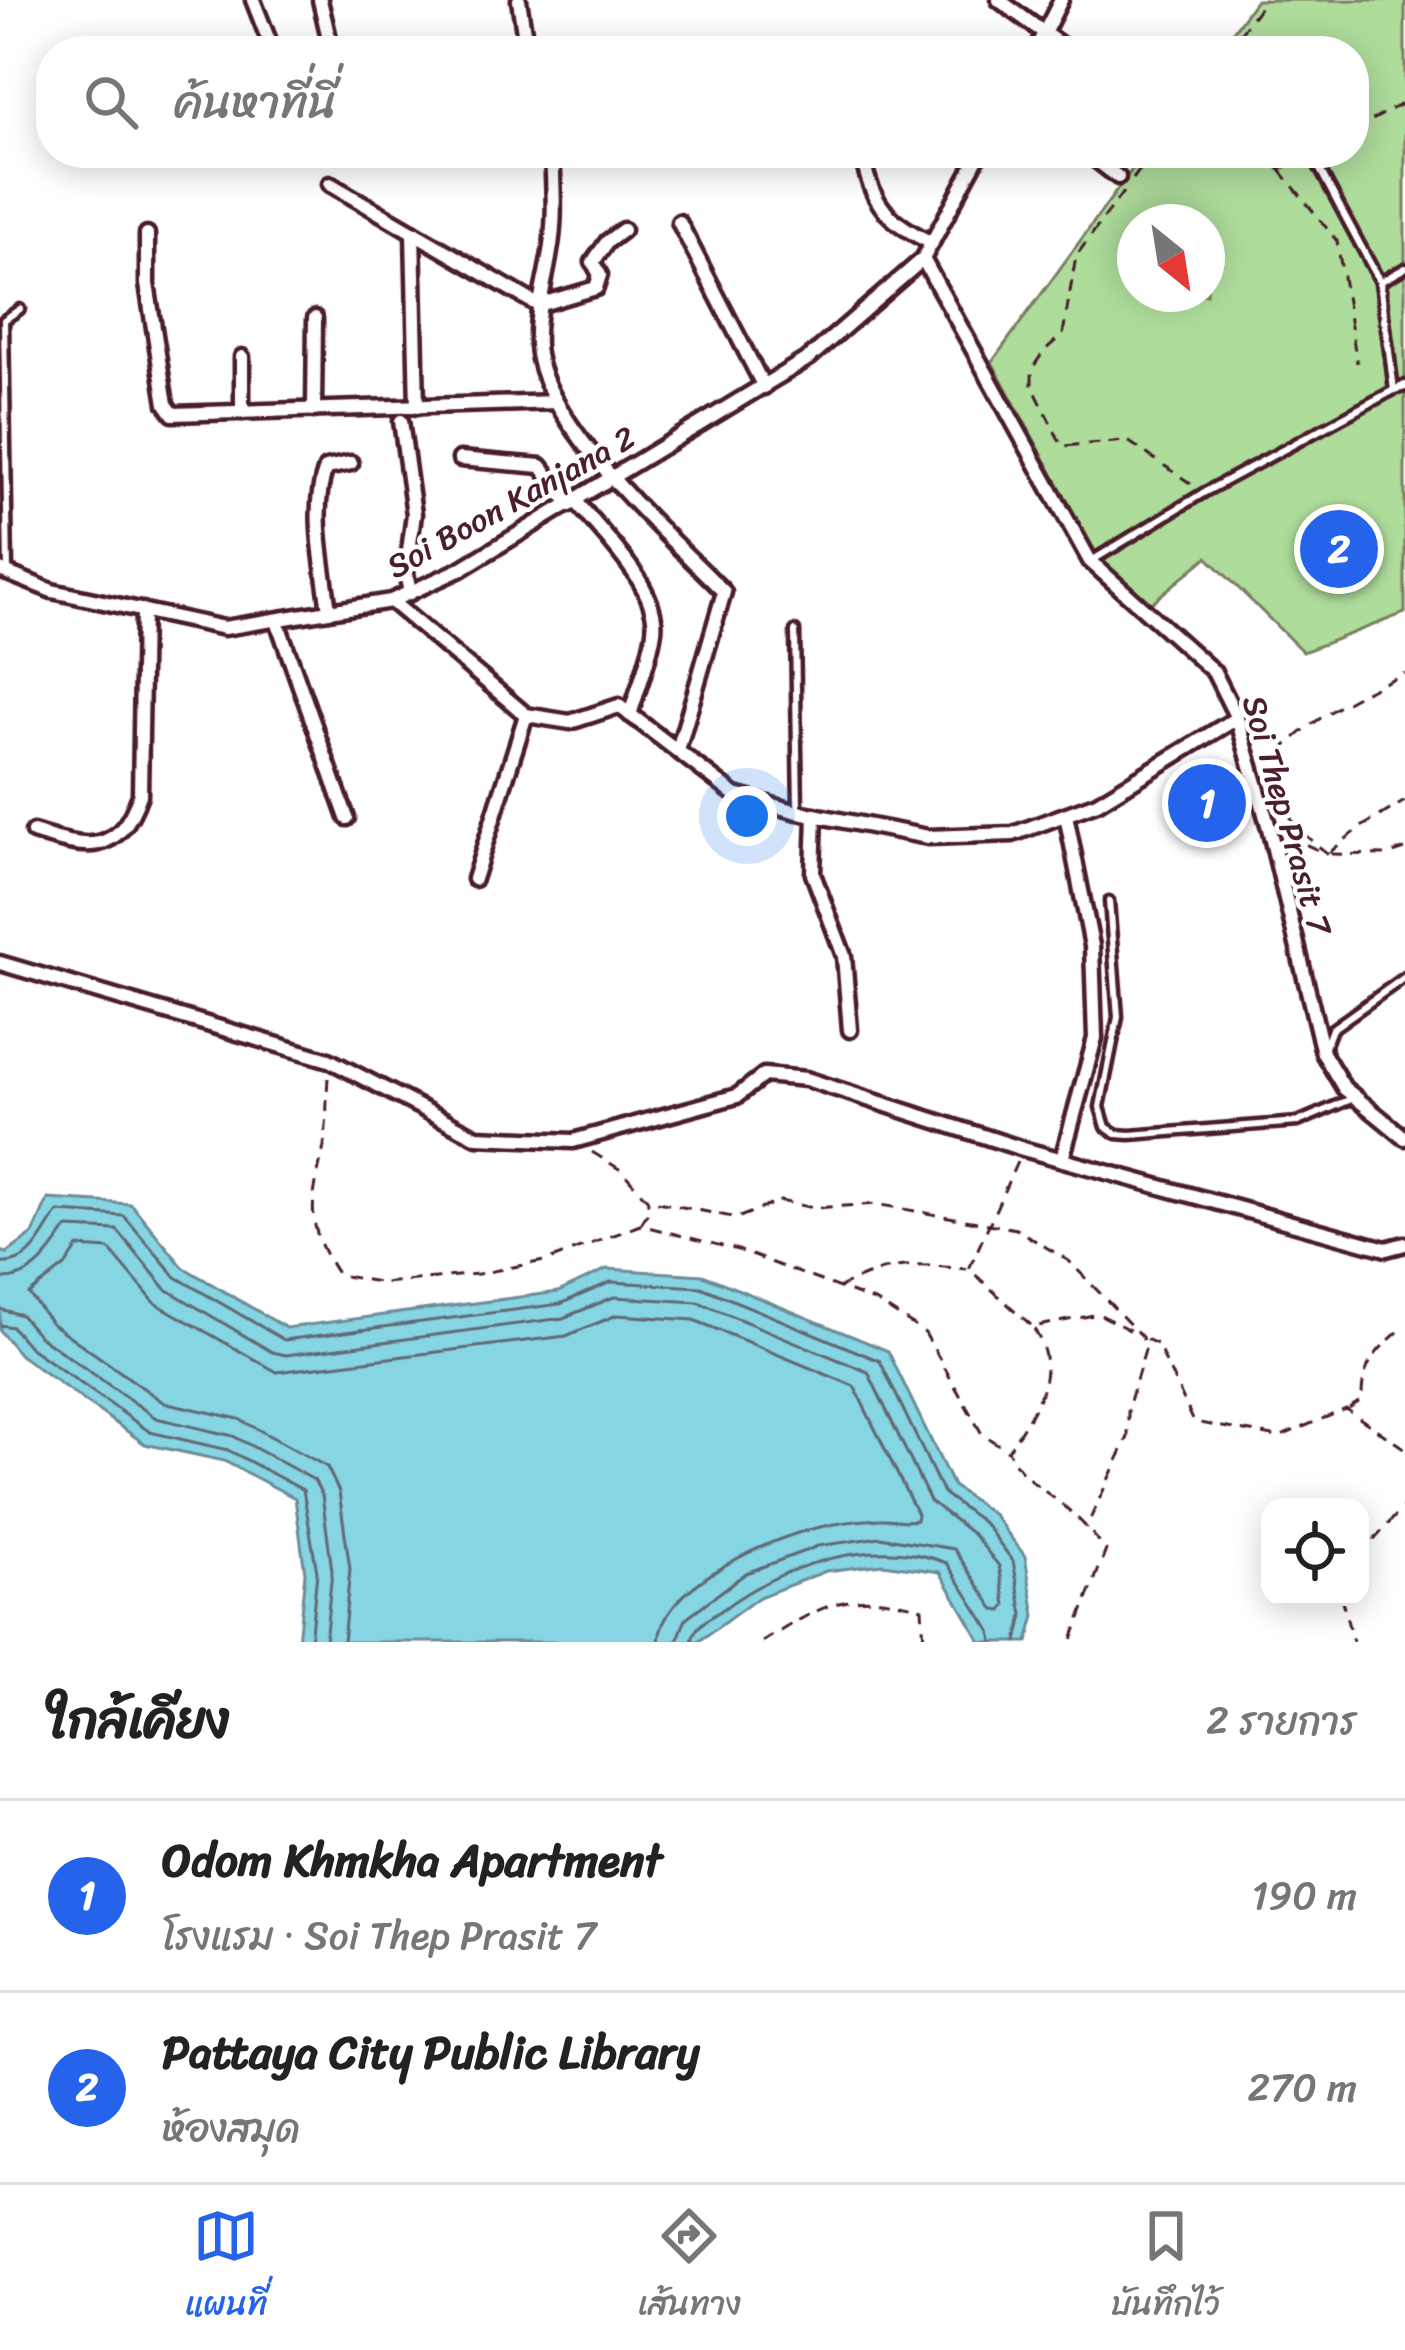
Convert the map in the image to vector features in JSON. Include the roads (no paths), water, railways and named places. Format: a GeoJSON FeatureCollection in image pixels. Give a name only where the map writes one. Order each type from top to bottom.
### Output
{"type":"FeatureCollection","features":[{"type":"Feature","properties":{"kind":"street"},"geometry":{"type":"LineString","coordinates":[[254,0],[267,36]]}},
{"type":"Feature","properties":{"kind":"street"},"geometry":{"type":"LineString","coordinates":[[320,0],[328,36]]}},
{"type":"Feature","properties":{"kind":"street"},"geometry":{"type":"LineString","coordinates":[[519,0],[525,36]]}},
{"type":"Feature","properties":{"kind":"street"},"geometry":{"type":"LineString","coordinates":[[999,0],[1047,36]]}},
{"type":"Feature","properties":{"kind":"street"},"geometry":{"type":"LineString","coordinates":[[1044,34],[1060,0]]}},
{"type":"Feature","properties":{"kind":"street"},"geometry":{"type":"LineString","coordinates":[[552,168],[554,229],[538,305],[537,352],[556,402],[614,479],[724,592],[678,750]]}},
{"type":"Feature","properties":{"kind":"street"},"geometry":{"type":"LineString","coordinates":[[864,168],[868,189],[879,205],[895,222],[932,243]]}},
{"type":"Feature","properties":{"kind":"street"},"geometry":{"type":"LineString","coordinates":[[923,260],[969,168]]}},
{"type":"Feature","properties":{"kind":"street"},"geometry":{"type":"LineString","coordinates":[[1106,168],[1118,177]]}},
{"type":"Feature","properties":{"kind":"street"},"geometry":{"type":"LineString","coordinates":[[330,184],[538,305],[596,288],[600,275],[593,262],[623,230]]}},
{"type":"Feature","properties":{"kind":"street"},"geometry":{"type":"LineString","coordinates":[[679,222],[764,387]]}},
{"type":"Feature","properties":{"kind":"street"},"geometry":{"type":"LineString","coordinates":[[413,232],[416,407]]}},
{"type":"Feature","properties":{"kind":"street"},"geometry":{"type":"LineString","coordinates":[[147,234],[147,284],[173,414],[556,402]]}},
{"type":"Feature","properties":{"kind":"street","name":"Soi Boon Kanjana 2"},"geometry":{"type":"LineString","coordinates":[[4,572],[52,591],[224,628],[392,601],[459,570],[764,387],[809,358],[923,260]]}},
{"type":"Feature","properties":{"kind":"street","name":"Soi Thep Prasit 7"},"geometry":{"type":"LineString","coordinates":[[923,260],[1090,561],[1214,672],[1237,718],[1269,828],[1322,1053],[1344,1088],[1405,1138]]}},
{"type":"Feature","properties":{"kind":"street"},"geometry":{"type":"LineString","coordinates":[[314,410],[315,318]]}},
{"type":"Feature","properties":{"kind":"street"},"geometry":{"type":"LineString","coordinates":[[242,357],[242,412]]}},
{"type":"Feature","properties":{"kind":"street"},"geometry":{"type":"LineString","coordinates":[[401,422],[414,514],[406,573],[410,592]]}},
{"type":"Feature","properties":{"kind":"street"},"geometry":{"type":"LineString","coordinates":[[460,459],[541,466],[639,580],[655,628],[630,715]]}},
{"type":"Feature","properties":{"kind":"street"},"geometry":{"type":"LineString","coordinates":[[329,611],[320,524],[323,476],[326,468],[351,463]]}},
{"type":"Feature","properties":{"kind":"street"},"geometry":{"type":"LineString","coordinates":[[392,601],[526,715],[569,722],[619,706],[735,795],[928,837],[1013,834],[1066,815],[1097,803],[1237,718]]}},
{"type":"Feature","properties":{"kind":"street"},"geometry":{"type":"LineString","coordinates":[[33,832],[81,847],[99,845],[133,817],[140,795],[143,610]]}},
{"type":"Feature","properties":{"kind":"street"},"geometry":{"type":"LineString","coordinates":[[277,620],[347,818]]}},
{"type":"Feature","properties":{"kind":"street"},"geometry":{"type":"LineString","coordinates":[[474,879],[526,715]]}},
{"type":"Feature","properties":{"kind":"street"},"geometry":{"type":"LineString","coordinates":[[815,815],[813,874],[844,956],[850,1030]]}},
{"type":"Feature","properties":{"kind":"street"},"geometry":{"type":"LineString","coordinates":[[1062,1159],[1095,1038],[1093,946],[1066,815]]}},
{"type":"Feature","properties":{"kind":"street"},"geometry":{"type":"LineString","coordinates":[[0,963],[329,1060],[477,1137],[573,1141],[737,1096],[764,1075],[806,1079],[1023,1149],[1386,1249],[1405,1244]]}},
{"type":"Feature","properties":{"kind":"lane"},"geometry":{"type":"LineString","coordinates":[[1319,168],[1380,282],[1394,390]]}},
{"type":"Feature","properties":{"kind":"lane"},"geometry":{"type":"LineString","coordinates":[[1380,282],[1405,268]]}},
{"type":"Feature","properties":{"kind":"lane"},"geometry":{"type":"LineString","coordinates":[[4,572],[4,320],[20,309]]}},
{"type":"Feature","properties":{"kind":"lane"},"geometry":{"type":"LineString","coordinates":[[1090,561],[1205,492],[1405,386]]}},
{"type":"Feature","properties":{"kind":"lane"},"geometry":{"type":"LineString","coordinates":[[796,632],[798,812]]}},
{"type":"Feature","properties":{"kind":"lane"},"geometry":{"type":"LineString","coordinates":[[1109,901],[1118,1017],[1100,1107],[1106,1127],[1130,1135],[1265,1127],[1298,1122],[1356,1096]]}},
{"type":"Feature","properties":{"kind":"lane"},"geometry":{"type":"LineString","coordinates":[[1322,1053],[1332,1029],[1405,977]]}},
{"type":"Feature","properties":{"kind":"water"},"geometry":{"type":"Polygon","coordinates":[[[48,1199],[131,1204],[183,1267],[286,1328],[558,1292],[607,1269],[703,1275],[888,1351],[953,1486],[994,1515],[1025,1556],[1035,1616],[1028,1642],[981,1642],[940,1572],[883,1564],[826,1571],[759,1597],[698,1642],[298,1642],[305,1573],[295,1498],[224,1461],[145,1444],[20,1355],[0,1331],[0,1251],[7,1253],[33,1234],[48,1199]]]}},
{"type":"Feature","properties":{"kind":"place","name":"Pattaya City Public Library"},"geometry":{"type":"Point","coordinates":[1339,549]}},
{"type":"Feature","properties":{"kind":"place","name":"Odom Khmkha Apartment"},"geometry":{"type":"Point","coordinates":[1207,803]}}]}
